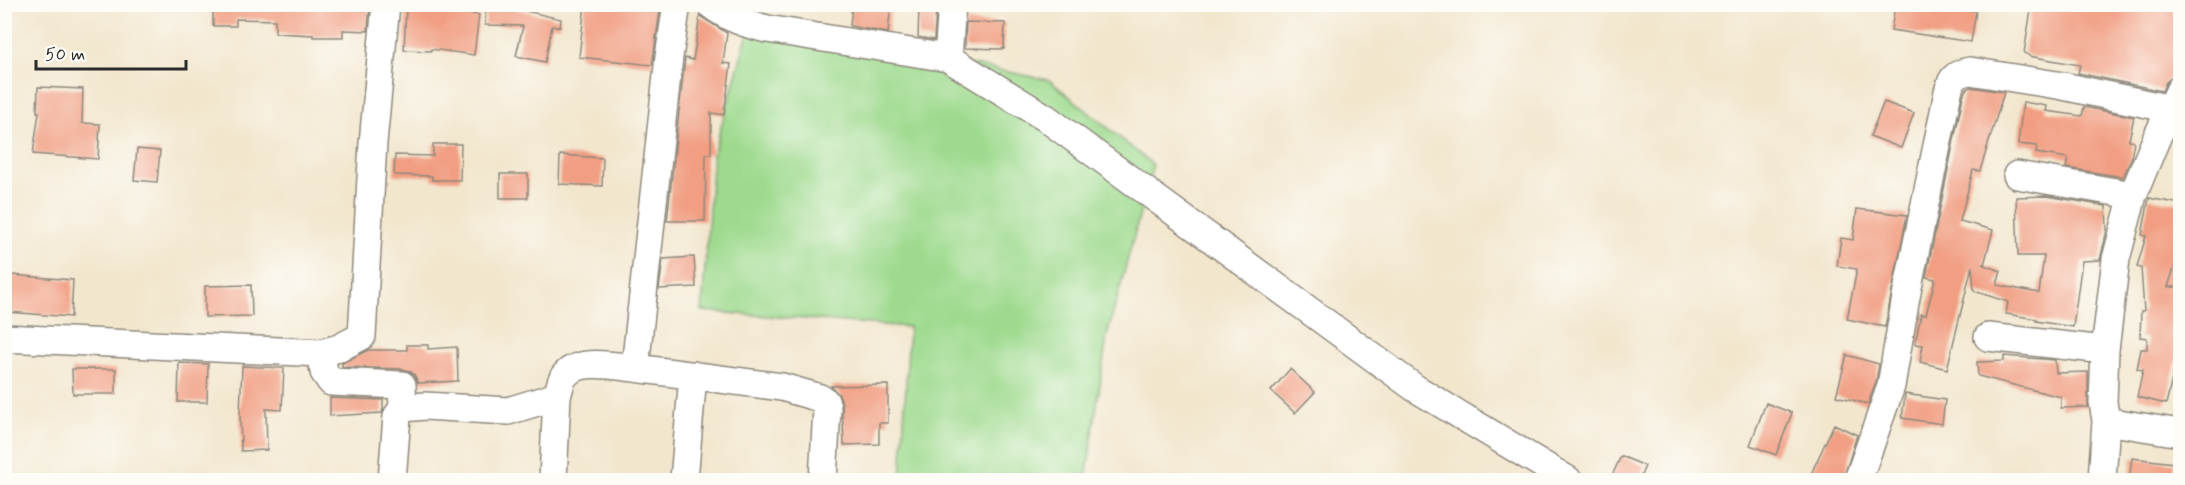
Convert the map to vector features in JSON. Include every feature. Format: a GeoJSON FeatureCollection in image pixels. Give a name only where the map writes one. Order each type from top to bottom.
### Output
{"type":"FeatureCollection","features":[{"type":"Feature","properties":{"kind":"street"},"geometry":{"type":"LineString","coordinates":[[4,338],[321,353],[339,348],[362,336],[373,143],[386,4]]}},
{"type":"Feature","properties":{"kind":"street"},"geometry":{"type":"LineString","coordinates":[[635,368],[669,57],[677,4]]}},
{"type":"Feature","properties":{"kind":"street"},"geometry":{"type":"LineString","coordinates":[[710,4],[724,15],[767,29],[948,58],[1046,118],[1415,388],[1568,480]]}},
{"type":"Feature","properties":{"kind":"street"},"geometry":{"type":"LineString","coordinates":[[948,58],[952,4]]}},
{"type":"Feature","properties":{"kind":"street"},"geometry":{"type":"LineString","coordinates":[[1858,480],[1891,386],[1906,297],[1951,82],[1956,75],[1970,71],[2063,86],[2176,99],[2157,137],[2133,195],[2116,259],[2105,350],[2103,402],[2106,421],[2102,480]]}},
{"type":"Feature","properties":{"kind":"street"},"geometry":{"type":"LineString","coordinates":[[2017,176],[2133,195]]}},
{"type":"Feature","properties":{"kind":"street"},"geometry":{"type":"LineString","coordinates":[[1988,337],[2105,350]]}},
{"type":"Feature","properties":{"kind":"street"},"geometry":{"type":"LineString","coordinates":[[321,353],[324,372],[331,382],[402,385],[404,408]]}},
{"type":"Feature","properties":{"kind":"street"},"geometry":{"type":"LineString","coordinates":[[553,480],[557,396],[563,378],[574,367],[602,364],[782,387],[820,398],[825,401],[827,408],[823,480]]}},
{"type":"Feature","properties":{"kind":"street"},"geometry":{"type":"LineString","coordinates":[[684,480],[693,375]]}},
{"type":"Feature","properties":{"kind":"street"},"geometry":{"type":"LineString","coordinates":[[392,480],[397,416],[404,408],[425,406],[508,411],[524,408],[557,396]]}},
{"type":"Feature","properties":{"kind":"street"},"geometry":{"type":"LineString","coordinates":[[2106,421],[2181,433]]}},
{"type":"Feature","properties":{"kind":"green space"},"geometry":{"type":"Polygon","coordinates":[[[751,22],[1049,80],[1153,165],[1107,336],[1086,480],[901,480],[909,327],[702,311],[713,155],[751,22]]]}},
{"type":"Feature","properties":{"kind":"building"},"geometry":{"type":"Polygon","coordinates":[[[213,4],[370,4],[368,31],[343,30],[343,37],[275,33],[275,20],[236,19],[236,26],[213,26],[213,4]]]}},
{"type":"Feature","properties":{"kind":"building"},"geometry":{"type":"Polygon","coordinates":[[[486,4],[512,4],[512,8],[561,19],[560,27],[552,26],[545,62],[516,56],[523,26],[485,25],[486,4]]]}},
{"type":"Feature","properties":{"kind":"building"},"geometry":{"type":"Polygon","coordinates":[[[585,4],[661,4],[652,65],[579,57],[585,4]]]}},
{"type":"Feature","properties":{"kind":"building"},"geometry":{"type":"Polygon","coordinates":[[[852,4],[891,4],[888,33],[850,26],[852,4]]]}},
{"type":"Feature","properties":{"kind":"building"},"geometry":{"type":"Polygon","coordinates":[[[1917,4],[1935,4],[1976,11],[1971,42],[1891,30],[1895,6],[1916,9],[1917,4]]]}},
{"type":"Feature","properties":{"kind":"building"},"geometry":{"type":"Polygon","coordinates":[[[2032,4],[2181,4],[2181,69],[2176,69],[2175,75],[2166,82],[2162,91],[2078,73],[2080,65],[2029,56],[2024,53],[2032,4]]]}},
{"type":"Feature","properties":{"kind":"building"},"geometry":{"type":"Polygon","coordinates":[[[406,7],[429,7],[479,15],[474,55],[431,49],[431,51],[404,50],[406,7]]]}},
{"type":"Feature","properties":{"kind":"building"},"geometry":{"type":"Polygon","coordinates":[[[919,7],[936,8],[934,40],[918,37],[919,7]]]}},
{"type":"Feature","properties":{"kind":"building"},"geometry":{"type":"Polygon","coordinates":[[[700,16],[727,33],[723,63],[731,64],[724,115],[711,113],[711,154],[706,154],[705,221],[667,221],[685,58],[693,60],[700,16]]]}},
{"type":"Feature","properties":{"kind":"building"},"geometry":{"type":"Polygon","coordinates":[[[966,22],[1005,23],[1004,49],[965,48],[966,22]]]}},
{"type":"Feature","properties":{"kind":"building"},"geometry":{"type":"Polygon","coordinates":[[[38,87],[83,89],[82,123],[100,124],[98,159],[33,154],[39,112],[37,112],[38,87]]]}},
{"type":"Feature","properties":{"kind":"building"},"geometry":{"type":"Polygon","coordinates":[[[1970,87],[2004,92],[1980,171],[1973,170],[1960,221],[1993,230],[1984,265],[2001,271],[1997,285],[2039,293],[2044,256],[2018,256],[2016,197],[2047,196],[2106,206],[2107,230],[2100,260],[2082,261],[2073,327],[2006,314],[2008,302],[1974,291],[1972,266],[1947,369],[1920,362],[1923,345],[1915,344],[1921,314],[1926,315],[1935,279],[1926,277],[1963,96],[1966,89],[1970,87]]]}},
{"type":"Feature","properties":{"kind":"building"},"geometry":{"type":"Polygon","coordinates":[[[1884,102],[1914,113],[1901,148],[1870,136],[1884,102]]]}},
{"type":"Feature","properties":{"kind":"building"},"geometry":{"type":"Polygon","coordinates":[[[2023,102],[2047,106],[2046,111],[2082,116],[2084,107],[2134,117],[2129,140],[2134,141],[2131,159],[2123,177],[2066,168],[2068,158],[2036,153],[2037,146],[2018,144],[2023,102]]]}},
{"type":"Feature","properties":{"kind":"building"},"geometry":{"type":"Polygon","coordinates":[[[433,144],[461,144],[460,180],[432,180],[432,176],[394,175],[395,155],[433,156],[433,144]]]}},
{"type":"Feature","properties":{"kind":"building"},"geometry":{"type":"Polygon","coordinates":[[[137,149],[160,151],[157,182],[134,180],[137,149]]]}},
{"type":"Feature","properties":{"kind":"building"},"geometry":{"type":"Polygon","coordinates":[[[560,155],[603,158],[602,186],[559,184],[560,155]]]}},
{"type":"Feature","properties":{"kind":"building"},"geometry":{"type":"Polygon","coordinates":[[[500,174],[528,174],[528,198],[500,198],[500,174]]]}},
{"type":"Feature","properties":{"kind":"building"},"geometry":{"type":"Polygon","coordinates":[[[2149,198],[2181,204],[2181,246],[2168,287],[2181,287],[2181,309],[2177,309],[2176,350],[2179,350],[2166,404],[2137,397],[2143,370],[2137,369],[2141,349],[2147,349],[2147,338],[2140,337],[2141,311],[2144,311],[2141,268],[2137,267],[2146,236],[2142,235],[2149,198]]]}},
{"type":"Feature","properties":{"kind":"building"},"geometry":{"type":"Polygon","coordinates":[[[1857,209],[1907,215],[1885,327],[1847,319],[1857,269],[1837,266],[1841,238],[1853,240],[1857,209]]]}},
{"type":"Feature","properties":{"kind":"building"},"geometry":{"type":"Polygon","coordinates":[[[694,257],[696,287],[659,289],[663,259],[694,257]]]}},
{"type":"Feature","properties":{"kind":"building"},"geometry":{"type":"Polygon","coordinates":[[[11,275],[73,280],[71,317],[8,312],[11,275]]]}},
{"type":"Feature","properties":{"kind":"building"},"geometry":{"type":"Polygon","coordinates":[[[251,285],[252,316],[205,317],[205,286],[251,285]]]}},
{"type":"Feature","properties":{"kind":"building"},"geometry":{"type":"Polygon","coordinates":[[[407,345],[428,345],[428,349],[457,347],[458,381],[418,383],[411,372],[403,369],[342,367],[342,363],[368,350],[407,350],[407,345]]]}},
{"type":"Feature","properties":{"kind":"building"},"geometry":{"type":"Polygon","coordinates":[[[1847,355],[1879,364],[1876,382],[1868,404],[1836,396],[1847,355]]]}},
{"type":"Feature","properties":{"kind":"building"},"geometry":{"type":"Polygon","coordinates":[[[2004,356],[2055,360],[2056,373],[2088,372],[2088,407],[2061,408],[2061,397],[1978,376],[1977,362],[2004,361],[2004,356]]]}},
{"type":"Feature","properties":{"kind":"building"},"geometry":{"type":"Polygon","coordinates":[[[179,363],[208,364],[207,402],[178,402],[179,363]]]}},
{"type":"Feature","properties":{"kind":"building"},"geometry":{"type":"Polygon","coordinates":[[[242,366],[284,368],[282,410],[266,409],[267,450],[241,451],[242,366]]]}},
{"type":"Feature","properties":{"kind":"building"},"geometry":{"type":"Polygon","coordinates":[[[72,369],[116,369],[116,394],[73,394],[72,369]]]}},
{"type":"Feature","properties":{"kind":"building"},"geometry":{"type":"Polygon","coordinates":[[[1290,369],[1315,392],[1295,413],[1271,391],[1290,369]]]}},
{"type":"Feature","properties":{"kind":"building"},"geometry":{"type":"Polygon","coordinates":[[[888,385],[888,423],[879,423],[879,444],[844,445],[842,404],[840,396],[831,386],[888,385]]]}},
{"type":"Feature","properties":{"kind":"building"},"geometry":{"type":"Polygon","coordinates":[[[1905,394],[1945,400],[1942,424],[1902,418],[1905,394]]]}},
{"type":"Feature","properties":{"kind":"building"},"geometry":{"type":"Polygon","coordinates":[[[330,398],[383,400],[383,409],[382,413],[330,416],[330,398]]]}},
{"type":"Feature","properties":{"kind":"building"},"geometry":{"type":"Polygon","coordinates":[[[1766,403],[1792,413],[1776,455],[1750,445],[1766,403]]]}},
{"type":"Feature","properties":{"kind":"building"},"geometry":{"type":"Polygon","coordinates":[[[1834,424],[1857,435],[1843,480],[1820,480],[1810,476],[1834,424]]]}},
{"type":"Feature","properties":{"kind":"building"},"geometry":{"type":"Polygon","coordinates":[[[1621,456],[1645,466],[1639,480],[1610,480],[1621,456]]]}},
{"type":"Feature","properties":{"kind":"building"},"geometry":{"type":"Polygon","coordinates":[[[2132,458],[2174,463],[2172,480],[2129,480],[2132,458]]]}}]}
